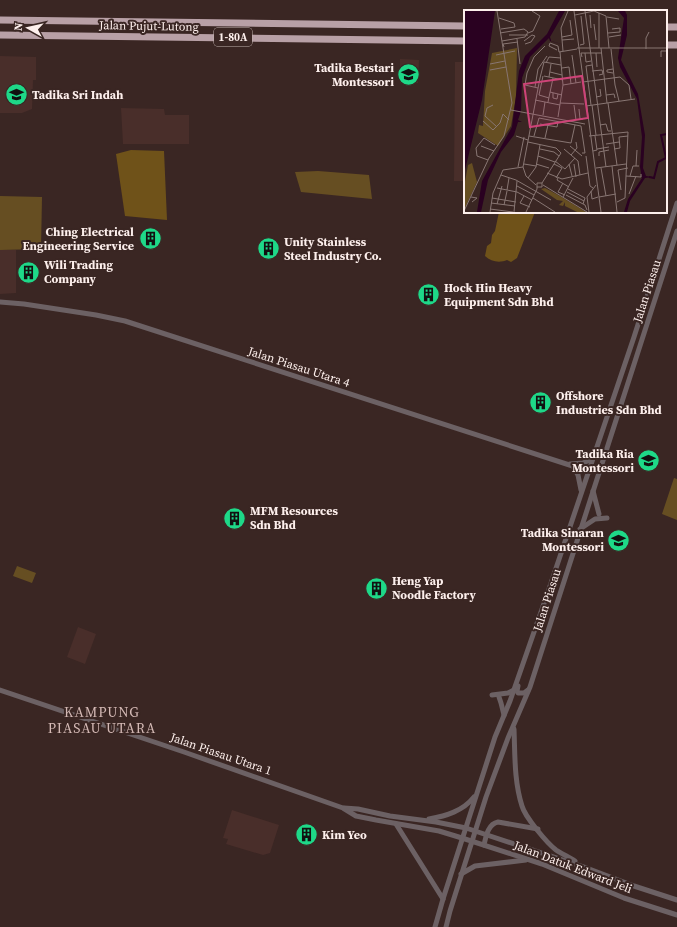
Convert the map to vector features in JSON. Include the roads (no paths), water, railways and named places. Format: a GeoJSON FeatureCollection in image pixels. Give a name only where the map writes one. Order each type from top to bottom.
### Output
{"type":"FeatureCollection","features":[{"type":"Feature","properties":{"kind":"highway","name":"Jalan Pujut-Lutong"},"geometry":{"type":"LineString","coordinates":[[0,20],[464,26]]}},
{"type":"Feature","properties":{"kind":"highway","name":"Jalan Pujut-Lutong"},"geometry":{"type":"LineString","coordinates":[[0,34],[464,41]]}},
{"type":"Feature","properties":{"kind":"highway"},"geometry":{"type":"LineString","coordinates":[[667,44],[677,45]]}},
{"type":"Feature","properties":{"kind":"street","name":"Jalan Piasau"},"geometry":{"type":"LineString","coordinates":[[503,718],[574,515],[677,203]]}},
{"type":"Feature","properties":{"kind":"street","name":"Jalan Piasau"},"geometry":{"type":"LineString","coordinates":[[446,927],[486,797],[530,687],[677,231]]}},
{"type":"Feature","properties":{"kind":"street","name":"Jalan Piasau Utara 4"},"geometry":{"type":"LineString","coordinates":[[0,302],[24,304],[125,321],[588,471]]}},
{"type":"Feature","properties":{"kind":"street"},"geometry":{"type":"LineString","coordinates":[[639,319],[648,322]]}},
{"type":"Feature","properties":{"kind":"street"},"geometry":{"type":"LineString","coordinates":[[582,490],[578,475],[571,466],[592,458]]}},
{"type":"Feature","properties":{"kind":"street"},"geometry":{"type":"LineString","coordinates":[[588,471],[600,466]]}},
{"type":"Feature","properties":{"kind":"street"},"geometry":{"type":"LineString","coordinates":[[593,490],[599,514]]}},
{"type":"Feature","properties":{"kind":"street"},"geometry":{"type":"LineString","coordinates":[[574,515],[581,510],[586,510]]}},
{"type":"Feature","properties":{"kind":"street"},"geometry":{"type":"LineString","coordinates":[[580,530],[595,519],[607,518]]}},
{"type":"Feature","properties":{"kind":"street"},"geometry":{"type":"LineString","coordinates":[[528,647],[517,691],[524,693],[530,687]]}},
{"type":"Feature","properties":{"kind":"street","name":"Jalan Piasau Utara 1"},"geometry":{"type":"LineString","coordinates":[[0,690],[184,752],[343,808],[356,816],[439,831],[462,838]]}},
{"type":"Feature","properties":{"kind":"street"},"geometry":{"type":"LineString","coordinates":[[492,695],[508,694],[514,690]]}},
{"type":"Feature","properties":{"kind":"street"},"geometry":{"type":"LineString","coordinates":[[435,927],[462,838],[503,718],[499,697]]}},
{"type":"Feature","properties":{"kind":"street"},"geometry":{"type":"LineString","coordinates":[[514,726],[516,781],[522,807],[529,819],[550,845],[584,867]]}},
{"type":"Feature","properties":{"kind":"street"},"geometry":{"type":"LineString","coordinates":[[424,820],[441,817],[462,809],[469,804],[478,792]]}},
{"type":"Feature","properties":{"kind":"street","name":"Jalan Piasau Utara 1"},"geometry":{"type":"LineString","coordinates":[[343,808],[358,809],[390,816],[424,820],[466,828]]}},
{"type":"Feature","properties":{"kind":"street"},"geometry":{"type":"LineString","coordinates":[[484,845],[490,826],[493,823],[498,822],[538,829]]}},
{"type":"Feature","properties":{"kind":"street"},"geometry":{"type":"LineString","coordinates":[[396,824],[443,899]]}},
{"type":"Feature","properties":{"kind":"street","name":"Jalan Datuk Edward Jeli"},"geometry":{"type":"LineString","coordinates":[[466,828],[677,900]]}},
{"type":"Feature","properties":{"kind":"street","name":"Jalan Datuk Edward Jeli"},"geometry":{"type":"LineString","coordinates":[[462,838],[529,860],[624,898],[677,915]]}},
{"type":"Feature","properties":{"kind":"street"},"geometry":{"type":"LineString","coordinates":[[462,874],[475,866],[529,860]]}},
{"type":"Feature","properties":{"kind":"place","name":"Tadika Bestari Montessori"},"geometry":{"type":"Point","coordinates":[409,75]}},
{"type":"Feature","properties":{"kind":"place","name":"Tadika Sri Indah"},"geometry":{"type":"Point","coordinates":[16,95]}},
{"type":"Feature","properties":{"kind":"place","name":"Ching Electrical Engineering Service"},"geometry":{"type":"Point","coordinates":[150,239]}},
{"type":"Feature","properties":{"kind":"place","name":"Unity Stainless Steel Industry Co."},"geometry":{"type":"Point","coordinates":[269,249]}},
{"type":"Feature","properties":{"kind":"place","name":"Wili Trading Company"},"geometry":{"type":"Point","coordinates":[29,272]}},
{"type":"Feature","properties":{"kind":"place","name":"Hock Hin Heavy Equipment Sdn Bhd"},"geometry":{"type":"Point","coordinates":[429,295]}},
{"type":"Feature","properties":{"kind":"place","name":"Offshore Industries Sdn Bhd"},"geometry":{"type":"Point","coordinates":[541,403]}},
{"type":"Feature","properties":{"kind":"place","name":"Tadika Ria Montessori"},"geometry":{"type":"Point","coordinates":[649,461]}},
{"type":"Feature","properties":{"kind":"place","name":"MFM Resources Sdn Bhd"},"geometry":{"type":"Point","coordinates":[235,518]}},
{"type":"Feature","properties":{"kind":"place","name":"Tadika Sinaran Montessori"},"geometry":{"type":"Point","coordinates":[619,540]}},
{"type":"Feature","properties":{"kind":"place","name":"Heng Yap Noodle Factory"},"geometry":{"type":"Point","coordinates":[377,588]}},
{"type":"Feature","properties":{"kind":"place","name":"Kim Yeo"},"geometry":{"type":"Point","coordinates":[306,835]}},
{"type":"Feature","properties":{"kind":"district","name":"KAMPUNG PIASAU UTARA"},"geometry":{"type":"Point","coordinates":[102,720]}}]}
